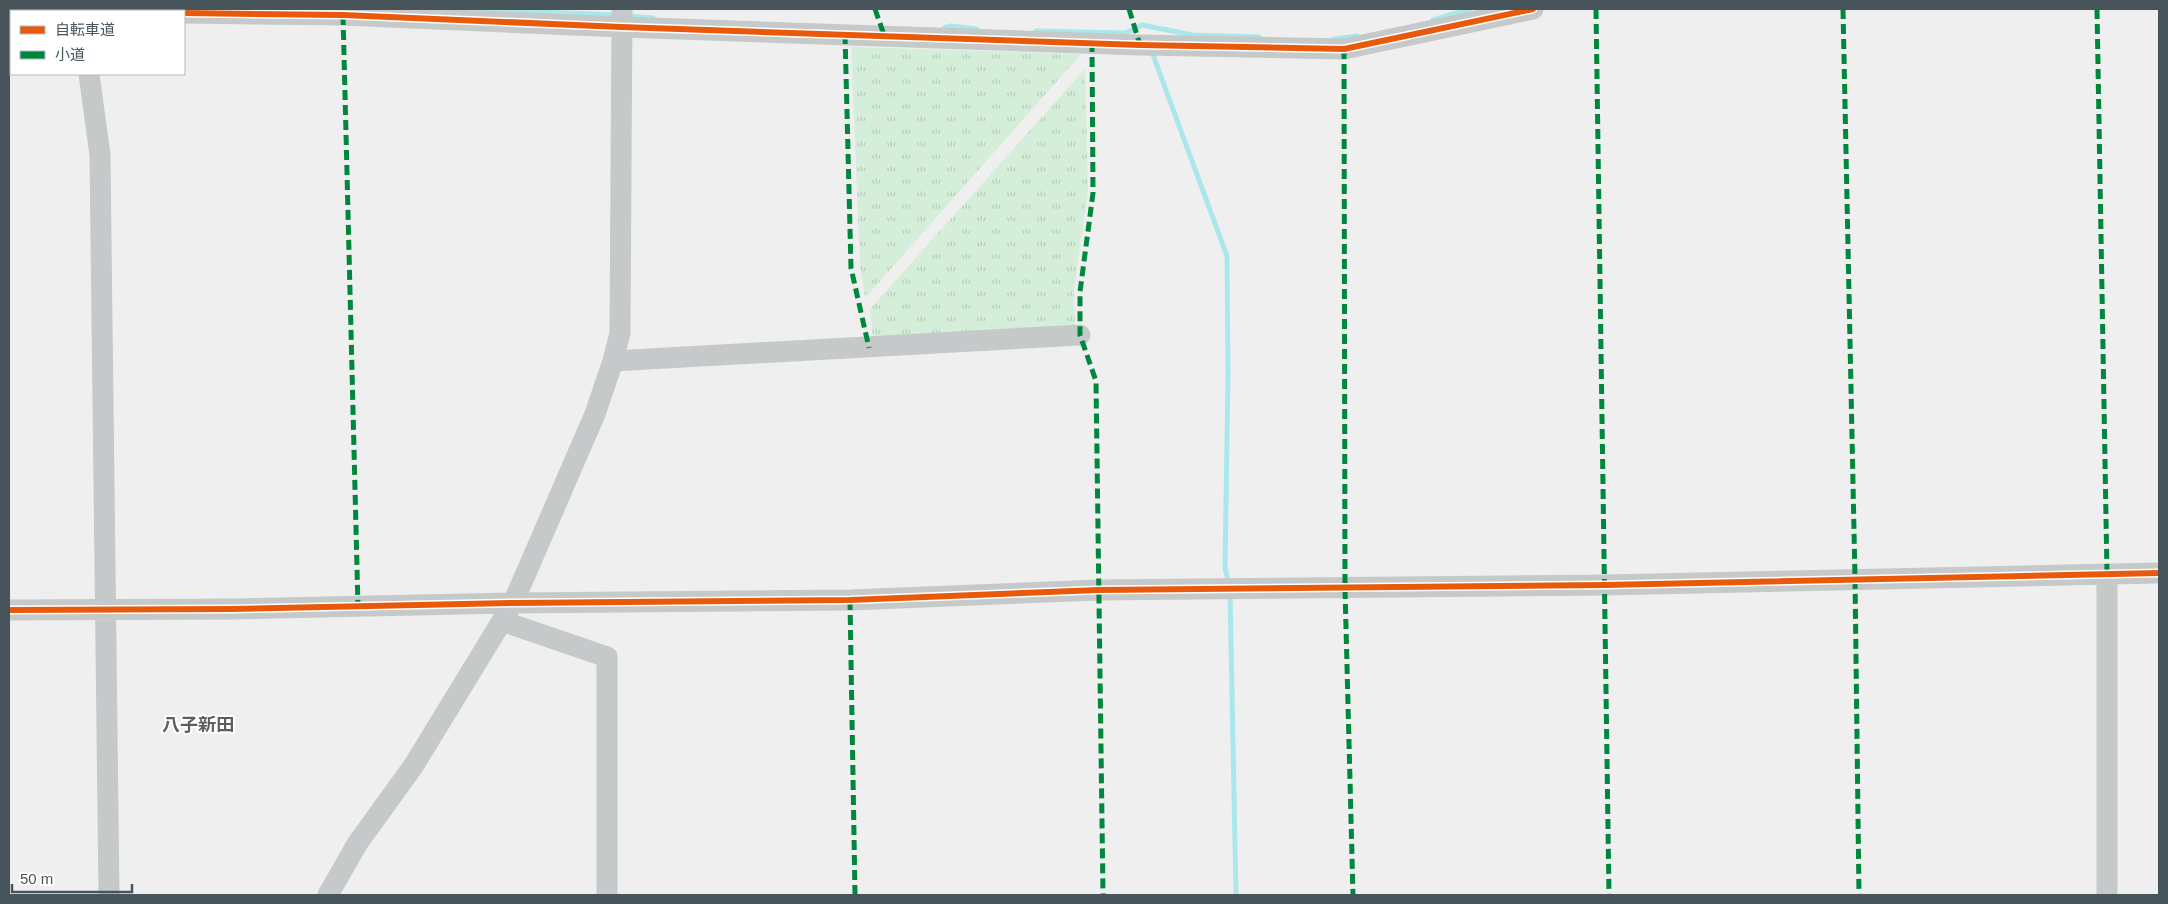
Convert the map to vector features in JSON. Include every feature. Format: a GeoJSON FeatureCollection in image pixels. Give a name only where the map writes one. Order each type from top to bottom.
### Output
{"type":"FeatureCollection","features":[{"type":"Feature","properties":{"kind":"street"},"geometry":{"type":"LineString","coordinates":[[185,13],[342,12],[622,18],[1140,45],[1344,49],[1533,9]]}},
{"type":"Feature","properties":{"kind":"street"},"geometry":{"type":"LineString","coordinates":[[328,895],[357,844],[414,765],[507,612],[595,414],[613,361],[620,334],[622,18]]}},
{"type":"Feature","properties":{"kind":"street"},"geometry":{"type":"LineString","coordinates":[[89,75],[100,155],[109,895]]}},
{"type":"Feature","properties":{"kind":"street"},"geometry":{"type":"LineString","coordinates":[[613,361],[1080,335]]}},
{"type":"Feature","properties":{"kind":"street"},"geometry":{"type":"LineString","coordinates":[[9,610],[241,609],[507,612],[1098,590],[1605,585],[2159,573]]}},
{"type":"Feature","properties":{"kind":"street"},"geometry":{"type":"LineString","coordinates":[[2106,574],[2107,895]]}},
{"type":"Feature","properties":{"kind":"street"},"geometry":{"type":"LineString","coordinates":[[507,612],[607,657],[607,895]]}},
{"type":"Feature","properties":{"kind":"green space"},"geometry":{"type":"Polygon","coordinates":[[[851,47],[1081,54],[865,298],[860,264],[851,47]]]}},
{"type":"Feature","properties":{"kind":"green space"},"geometry":{"type":"Polygon","coordinates":[[[1085,69],[1088,190],[1074,290],[1075,329],[873,339],[870,309],[1085,69]]]}},
{"type":"Feature","properties":{"kind":"waterway"},"geometry":{"type":"LineString","coordinates":[[466,9],[618,15]]}},
{"type":"Feature","properties":{"kind":"waterway"},"geometry":{"type":"LineString","coordinates":[[1433,20],[1470,9]]}},
{"type":"Feature","properties":{"kind":"waterway"},"geometry":{"type":"LineString","coordinates":[[627,16],[653,18]]}},
{"type":"Feature","properties":{"kind":"waterway"},"geometry":{"type":"LineString","coordinates":[[1036,31],[1126,33],[1142,25],[1193,35],[1259,37]]}},
{"type":"Feature","properties":{"kind":"waterway"},"geometry":{"type":"LineString","coordinates":[[944,28],[951,26],[977,29]]}},
{"type":"Feature","properties":{"kind":"waterway"},"geometry":{"type":"LineString","coordinates":[[1333,39],[1357,36]]}},
{"type":"Feature","properties":{"kind":"waterway"},"geometry":{"type":"LineString","coordinates":[[1152,52],[1227,256],[1228,374],[1225,568],[1229,585]]}},
{"type":"Feature","properties":{"kind":"waterway"},"geometry":{"type":"LineString","coordinates":[[1230,593],[1236,895]]}},
{"type":"Feature","properties":{"kind":"marked path"},"geometry":{"type":"LineString","coordinates":[[875,9],[884,35]]}},
{"type":"Feature","properties":{"kind":"marked path"},"geometry":{"type":"LineString","coordinates":[[1129,9],[1140,45]]}},
{"type":"Feature","properties":{"kind":"marked path"},"geometry":{"type":"LineString","coordinates":[[1596,9],[1609,895]]}},
{"type":"Feature","properties":{"kind":"marked path"},"geometry":{"type":"LineString","coordinates":[[1843,9],[1855,578],[1859,895]]}},
{"type":"Feature","properties":{"kind":"marked path"},"geometry":{"type":"LineString","coordinates":[[2097,9],[2107,574]]}},
{"type":"Feature","properties":{"kind":"marked path"},"geometry":{"type":"LineString","coordinates":[[343,15],[358,607]]}},
{"type":"Feature","properties":{"kind":"marked path"},"geometry":{"type":"LineString","coordinates":[[845,34],[851,268],[869,348]]}},
{"type":"Feature","properties":{"kind":"marked path"},"geometry":{"type":"LineString","coordinates":[[1092,42],[1093,193],[1080,292],[1080,335],[1096,381],[1103,895]]}},
{"type":"Feature","properties":{"kind":"marked path"},"geometry":{"type":"LineString","coordinates":[[1344,49],[1345,589],[1353,895]]}},
{"type":"Feature","properties":{"kind":"marked path"},"geometry":{"type":"LineString","coordinates":[[850,600],[855,895]]}},
{"type":"Feature","properties":{"kind":"cycle path"},"geometry":{"type":"LineString","coordinates":[[185,13],[343,15],[621,27],[1140,45],[1344,49],[1533,9]]}},
{"type":"Feature","properties":{"kind":"cycle path"},"geometry":{"type":"LineString","coordinates":[[9,610],[232,609],[513,603],[850,600],[1098,590],[1605,585],[2159,573]]}},
{"type":"Feature","properties":{"kind":"district","name":"八子新田"},"geometry":{"type":"Point","coordinates":[198,725]}}]}
